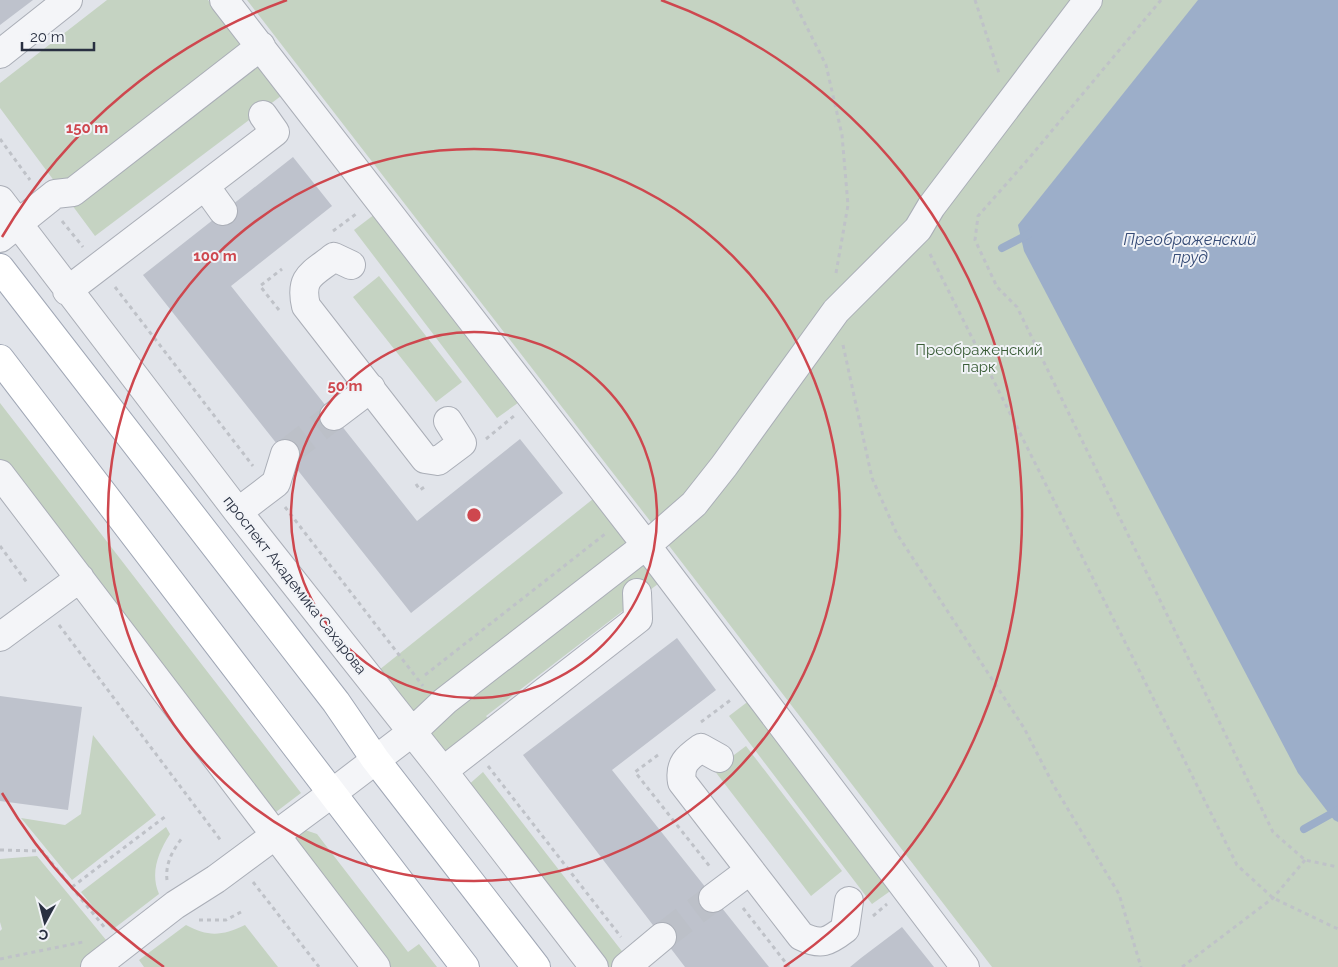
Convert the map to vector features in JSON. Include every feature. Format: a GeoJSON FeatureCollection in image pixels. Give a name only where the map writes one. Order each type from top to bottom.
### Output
{"type":"FeatureCollection","features":[{"type":"Feature","properties":{"kind":"main road"},"geometry":{"type":"LineString","coordinates":[[0,268],[336,702],[376,759],[536,967]]}},
{"type":"Feature","properties":{"kind":"main road"},"geometry":{"type":"LineString","coordinates":[[0,359],[465,967]]}},
{"type":"Feature","properties":{"kind":"street"},"geometry":{"type":"LineString","coordinates":[[224,0],[646,545],[965,967]]}},
{"type":"Feature","properties":{"kind":"street"},"geometry":{"type":"LineString","coordinates":[[95,967],[175,905],[216,879],[332,794],[411,732],[442,704],[646,545],[694,504],[724,466],[836,311],[918,229],[931,207],[1088,0]]}},
{"type":"Feature","properties":{"kind":"street"},"geometry":{"type":"LineString","coordinates":[[0,54],[63,2]]}},
{"type":"Feature","properties":{"kind":"street"},"geometry":{"type":"LineString","coordinates":[[9,231],[55,194],[73,192],[261,46]]}},
{"type":"Feature","properties":{"kind":"street"},"geometry":{"type":"LineString","coordinates":[[67,291],[275,132],[263,115]]}},
{"type":"Feature","properties":{"kind":"street"},"geometry":{"type":"LineString","coordinates":[[205,186],[223,211]]}},
{"type":"Feature","properties":{"kind":"street","name":"проспект Академика Сахарова"},"geometry":{"type":"LineString","coordinates":[[0,200],[9,231],[67,291],[594,967]]}},
{"type":"Feature","properties":{"kind":"street"},"geometry":{"type":"LineString","coordinates":[[351,266],[334,257],[308,277],[302,291],[306,306],[425,459],[438,461],[462,444],[448,421]]}},
{"type":"Feature","properties":{"kind":"street"},"geometry":{"type":"LineString","coordinates":[[334,416],[371,388]]}},
{"type":"Feature","properties":{"kind":"street"},"geometry":{"type":"LineString","coordinates":[[238,512],[276,483],[285,454]]}},
{"type":"Feature","properties":{"kind":"street"},"geometry":{"type":"LineString","coordinates":[[0,474],[376,967]]}},
{"type":"Feature","properties":{"kind":"street"},"geometry":{"type":"LineString","coordinates":[[0,637],[80,578]]}},
{"type":"Feature","properties":{"kind":"street"},"geometry":{"type":"LineString","coordinates":[[443,771],[638,619],[637,593]]}},
{"type":"Feature","properties":{"kind":"street"},"geometry":{"type":"LineString","coordinates":[[719,758],[701,748],[684,760],[680,772],[682,782],[801,936],[812,942],[829,941],[845,929],[849,901]]}},
{"type":"Feature","properties":{"kind":"street"},"geometry":{"type":"LineString","coordinates":[[714,898],[749,871]]}},
{"type":"Feature","properties":{"kind":"street"},"geometry":{"type":"LineString","coordinates":[[632,962],[662,937]]}},
{"type":"Feature","properties":{"kind":"path"},"geometry":{"type":"LineString","coordinates":[[793,0],[826,65],[842,135],[848,205],[835,283],[836,311],[872,478],[897,534],[1024,728],[1054,786],[1119,894],[1141,967]]}},
{"type":"Feature","properties":{"kind":"path"},"geometry":{"type":"LineString","coordinates":[[975,0],[1009,104]]}},
{"type":"Feature","properties":{"kind":"path"},"geometry":{"type":"LineString","coordinates":[[1161,0],[978,216],[975,240],[997,287],[1017,307],[1273,832],[1305,860],[1338,867]]}},
{"type":"Feature","properties":{"kind":"path"},"geometry":{"type":"LineString","coordinates":[[0,139],[46,201],[270,488],[442,704]]}},
{"type":"Feature","properties":{"kind":"path"},"geometry":{"type":"LineString","coordinates":[[918,229],[1237,865],[1273,898],[1338,929]]}},
{"type":"Feature","properties":{"kind":"path"},"geometry":{"type":"LineString","coordinates":[[425,675],[625,518]]}},
{"type":"Feature","properties":{"kind":"path"},"geometry":{"type":"LineString","coordinates":[[0,546],[319,967]]}},
{"type":"Feature","properties":{"kind":"path"},"geometry":{"type":"LineString","coordinates":[[474,747],[632,962]]}},
{"type":"Feature","properties":{"kind":"path"},"geometry":{"type":"LineString","coordinates":[[72,887],[166,816]]}},
{"type":"Feature","properties":{"kind":"path"},"geometry":{"type":"LineString","coordinates":[[0,850],[42,851],[121,947]]}},
{"type":"Feature","properties":{"kind":"path"},"geometry":{"type":"LineString","coordinates":[[1182,967],[1273,898],[1305,860]]}},
{"type":"Feature","properties":{"kind":"path"},"geometry":{"type":"LineString","coordinates":[[0,959],[85,942]]}},
{"type":"Feature","properties":{"kind":"green space"},"geometry":{"type":"Polygon","coordinates":[[[107,0],[208,0],[281,96],[95,236],[0,108],[0,83],[107,0]]]}},
{"type":"Feature","properties":{"kind":"green space","name":"Преображенский парк"},"geometry":{"type":"Polygon","coordinates":[[[247,0],[1338,0],[1338,967],[992,967],[247,0]]]}},
{"type":"Feature","properties":{"kind":"green space"},"geometry":{"type":"Polygon","coordinates":[[[375,214],[522,400],[497,418],[354,230],[375,214]]]}},
{"type":"Feature","properties":{"kind":"green space"},"geometry":{"type":"Polygon","coordinates":[[[379,276],[462,382],[436,402],[353,297],[379,276]]]}},
{"type":"Feature","properties":{"kind":"green space"},"geometry":{"type":"Polygon","coordinates":[[[0,403],[301,793],[272,815],[0,462],[0,403]]]}},
{"type":"Feature","properties":{"kind":"green space"},"geometry":{"type":"Polygon","coordinates":[[[598,495],[667,577],[486,716],[493,724],[444,762],[374,674],[598,495]]]}},
{"type":"Feature","properties":{"kind":"green space"},"geometry":{"type":"Polygon","coordinates":[[[750,700],[896,887],[872,904],[729,716],[750,700]]]}},
{"type":"Feature","properties":{"kind":"green space"},"geometry":{"type":"Polygon","coordinates":[[[93,735],[156,815],[72,880],[21,818],[65,825],[81,814],[93,735]]]}},
{"type":"Feature","properties":{"kind":"green space"},"geometry":{"type":"Polygon","coordinates":[[[746,746],[842,871],[811,896],[714,770],[746,746]]]}},
{"type":"Feature","properties":{"kind":"green space"},"geometry":{"type":"Polygon","coordinates":[[[483,772],[628,959],[619,967],[608,967],[466,787],[483,772]]]}},
{"type":"Feature","properties":{"kind":"green space"},"geometry":{"type":"Polygon","coordinates":[[[166,827],[170,834],[162,848],[155,871],[156,886],[159,894],[112,930],[81,892],[166,827]]]}},
{"type":"Feature","properties":{"kind":"green space"},"geometry":{"type":"Polygon","coordinates":[[[302,829],[317,834],[408,952],[419,944],[437,967],[389,967],[290,839],[302,829]]]}},
{"type":"Feature","properties":{"kind":"green space"},"geometry":{"type":"Polygon","coordinates":[[[37,856],[111,946],[83,967],[0,967],[0,931],[2,929],[0,922],[0,859],[37,856]]]}},
{"type":"Feature","properties":{"kind":"green space"},"geometry":{"type":"Polygon","coordinates":[[[186,925],[201,932],[215,934],[245,925],[278,967],[144,967],[139,960],[186,925]]]}},
{"type":"Feature","properties":{"kind":"water","name":"Преображенский пруд"},"geometry":{"type":"Polygon","coordinates":[[[1198,0],[1338,0],[1338,822],[1334,820],[1298,773],[1024,251],[1018,225],[1198,0]]]}},
{"type":"Feature","properties":{"kind":"building"},"geometry":{"type":"Polygon","coordinates":[[[0,0],[33,0],[0,25],[0,0]]]}},
{"type":"Feature","properties":{"kind":"building"},"geometry":{"type":"Polygon","coordinates":[[[293,157],[332,206],[231,286],[417,521],[520,439],[563,493],[411,613],[143,275],[293,157]]]}},
{"type":"Feature","properties":{"kind":"building"},"geometry":{"type":"Polygon","coordinates":[[[677,638],[716,690],[612,770],[769,967],[685,967],[523,755],[677,638]]]}},
{"type":"Feature","properties":{"kind":"building"},"geometry":{"type":"Polygon","coordinates":[[[0,696],[82,707],[68,810],[0,801],[0,696]]]}},
{"type":"Feature","properties":{"kind":"building"},"geometry":{"type":"Polygon","coordinates":[[[902,927],[934,967],[850,967],[861,958],[902,927]]]}},
{"type":"Feature","properties":{"kind":"waterway"},"geometry":{"type":"LineString","coordinates":[[1002,248],[1029,234]]}},
{"type":"Feature","properties":{"kind":"waterway"},"geometry":{"type":"LineString","coordinates":[[1304,829],[1338,810]]}},
{"type":"Feature","properties":{"kind":"tunnel"},"geometry":{"type":"LineString","coordinates":[[285,454],[334,416]]}},
{"type":"Feature","properties":{"kind":"tunnel"},"geometry":{"type":"LineString","coordinates":[[662,937],[713,898]]}}]}
